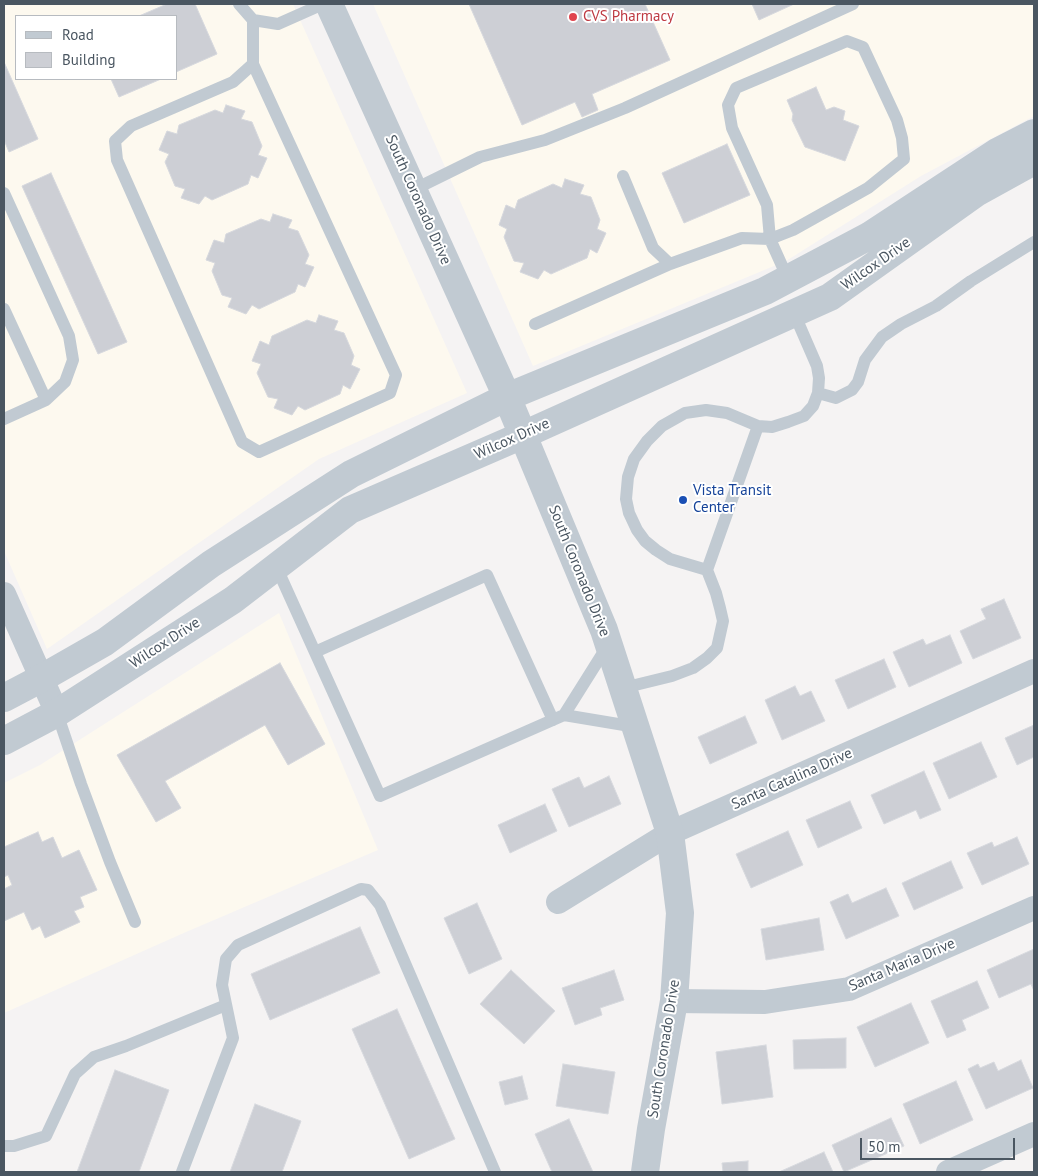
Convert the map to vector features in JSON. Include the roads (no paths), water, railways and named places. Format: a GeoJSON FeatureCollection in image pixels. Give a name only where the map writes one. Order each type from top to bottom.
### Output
{"type":"FeatureCollection","features":[{"type":"Feature","properties":{"kind":"street","name":"South Coronado Drive"},"geometry":{"type":"LineString","coordinates":[[329,4],[507,397],[604,630],[670,833],[680,913],[674,1001],[644,1172]]}},
{"type":"Feature","properties":{"kind":"street","name":"Wilcox Drive"},"geometry":{"type":"LineString","coordinates":[[4,698],[105,642],[211,564],[351,474],[507,397],[765,292],[869,236],[997,152],[1034,133]]}},
{"type":"Feature","properties":{"kind":"street","name":"Wilcox Drive"},"geometry":{"type":"LineString","coordinates":[[4,741],[57,713],[233,600],[350,510],[523,435],[830,297],[976,194],[1034,162]]}},
{"type":"Feature","properties":{"kind":"street"},"geometry":{"type":"LineString","coordinates":[[4,594],[57,713]]}},
{"type":"Feature","properties":{"kind":"street","name":"Santa Catalina Drive"},"geometry":{"type":"LineString","coordinates":[[558,902],[670,833],[1034,671]]}},
{"type":"Feature","properties":{"kind":"street","name":"Santa Maria Drive"},"geometry":{"type":"LineString","coordinates":[[674,1001],[765,1002],[849,989],[1034,908]]}},
{"type":"Feature","properties":{"kind":"street"},"geometry":{"type":"LineString","coordinates":[[948,1172],[1034,1134]]}},
{"type":"Feature","properties":{"kind":"lane"},"geometry":{"type":"LineString","coordinates":[[238,4],[253,20],[278,24],[323,4]]}},
{"type":"Feature","properties":{"kind":"lane"},"geometry":{"type":"LineString","coordinates":[[413,190],[480,157],[545,140],[625,108],[854,4]]}},
{"type":"Feature","properties":{"kind":"lane"},"geometry":{"type":"LineString","coordinates":[[253,20],[253,64],[396,375],[390,393],[259,452],[242,442],[117,160],[116,142],[132,126],[233,82],[253,64]]}},
{"type":"Feature","properties":{"kind":"lane"},"geometry":{"type":"LineString","coordinates":[[536,324],[670,264],[742,238],[770,239],[793,230],[868,188],[904,160],[902,138],[897,120],[863,47],[847,41],[736,88],[728,104],[732,128],[767,205],[770,239],[788,279]]}},
{"type":"Feature","properties":{"kind":"lane"},"geometry":{"type":"LineString","coordinates":[[622,176],[653,248],[670,264]]}},
{"type":"Feature","properties":{"kind":"lane"},"geometry":{"type":"LineString","coordinates":[[4,194],[70,336],[73,360],[65,382],[46,400],[4,419]]}},
{"type":"Feature","properties":{"kind":"lane"},"geometry":{"type":"LineString","coordinates":[[818,393],[836,398],[852,390],[858,382],[865,360],[882,338],[901,324],[936,306],[971,281],[1034,242]]}},
{"type":"Feature","properties":{"kind":"lane"},"geometry":{"type":"LineString","coordinates":[[4,308],[46,400]]}},
{"type":"Feature","properties":{"kind":"lane"},"geometry":{"type":"LineString","coordinates":[[707,570],[670,559],[656,550],[636,530],[626,499],[628,476],[634,459],[647,441],[662,426],[685,413],[706,410],[727,413],[758,426],[772,427],[804,416],[812,406],[818,393],[820,378],[817,366],[794,313]]}},
{"type":"Feature","properties":{"kind":"lane"},"geometry":{"type":"LineString","coordinates":[[622,688],[672,676],[693,668],[717,648],[723,621],[707,570],[758,426]]}},
{"type":"Feature","properties":{"kind":"lane"},"geometry":{"type":"LineString","coordinates":[[276,566],[380,796],[558,718],[636,727]]}},
{"type":"Feature","properties":{"kind":"lane"},"geometry":{"type":"LineString","coordinates":[[315,652],[488,575],[558,718]]}},
{"type":"Feature","properties":{"kind":"lane"},"geometry":{"type":"LineString","coordinates":[[558,718],[608,644]]}},
{"type":"Feature","properties":{"kind":"lane"},"geometry":{"type":"LineString","coordinates":[[57,713],[84,793],[135,922]]}},
{"type":"Feature","properties":{"kind":"lane"},"geometry":{"type":"LineString","coordinates":[[182,1172],[234,1038],[222,985],[226,959],[238,945],[361,889],[368,890],[380,905],[495,1172]]}},
{"type":"Feature","properties":{"kind":"lane"},"geometry":{"type":"LineString","coordinates":[[4,1146],[14,1146],[46,1136],[76,1074],[94,1057],[226,1005]]}},
{"type":"Feature","properties":{"kind":"place","name":"CVS Pharmacy"},"geometry":{"type":"Point","coordinates":[573,17]}},
{"type":"Feature","properties":{"kind":"place","name":"Vista Transit Center"},"geometry":{"type":"Point","coordinates":[683,500]}}]}
